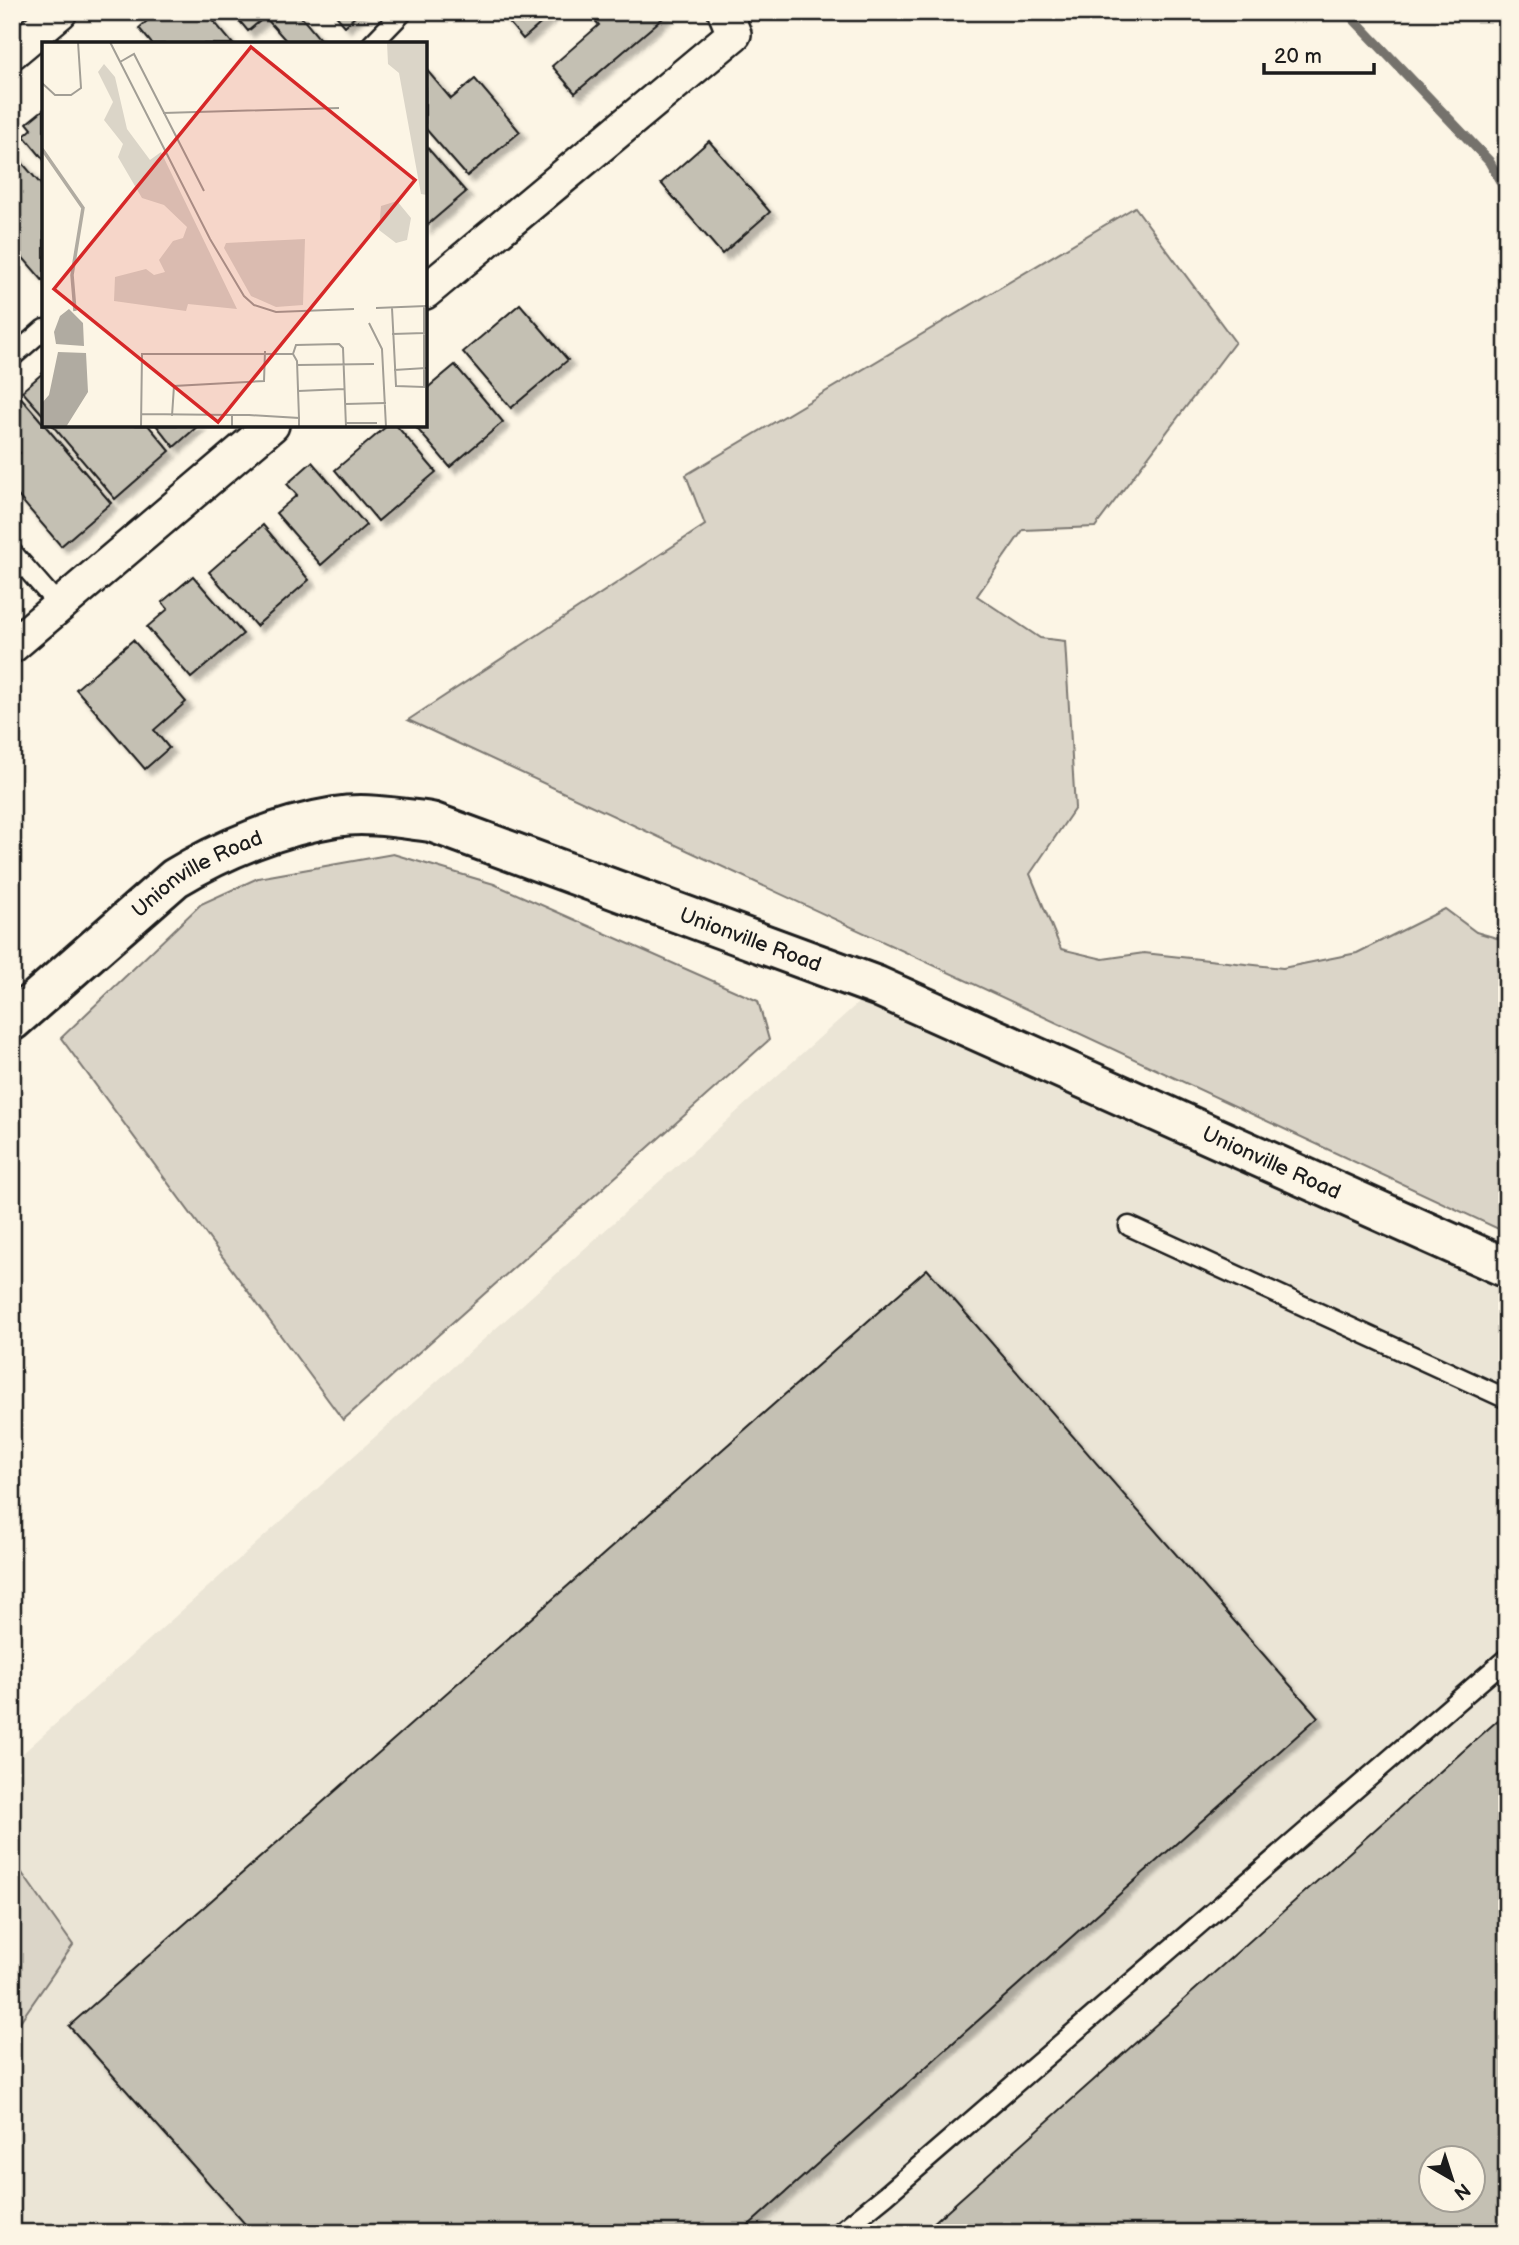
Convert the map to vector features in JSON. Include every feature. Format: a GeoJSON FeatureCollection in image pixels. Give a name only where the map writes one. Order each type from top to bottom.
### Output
{"type":"FeatureCollection","features":[{"type":"Feature","properties":{"kind":"street"},"geometry":{"type":"LineString","coordinates":[[12,52],[60,12]]}},
{"type":"Feature","properties":{"kind":"street"},"geometry":{"type":"LineString","coordinates":[[427,290],[734,34],[725,12]]}},
{"type":"Feature","properties":{"kind":"street"},"geometry":{"type":"LineString","coordinates":[[12,646],[61,608],[270,427]]}},
{"type":"Feature","properties":{"kind":"street","name":"Unionville Road"},"geometry":{"type":"LineString","coordinates":[[12,1021],[175,878],[202,862],[267,835],[336,817],[383,816],[431,822],[877,986],[1507,1268]]}},
{"type":"Feature","properties":{"kind":"lane"},"geometry":{"type":"LineString","coordinates":[[374,42],[403,12]]}},
{"type":"Feature","properties":{"kind":"lane"},"geometry":{"type":"LineString","coordinates":[[12,357],[42,331]]}},
{"type":"Feature","properties":{"kind":"lane"},"geometry":{"type":"LineString","coordinates":[[12,552],[61,608]]}},
{"type":"Feature","properties":{"kind":"lane"},"geometry":{"type":"LineString","coordinates":[[1129,1226],[1507,1399]]}},
{"type":"Feature","properties":{"kind":"lane"},"geometry":{"type":"LineString","coordinates":[[839,2233],[886,2196],[1507,1658]]}},
{"type":"Feature","properties":{"kind":"shaded area"},"geometry":{"type":"Polygon","coordinates":[[[1135,207],[1235,342],[1095,527],[1023,530],[977,596],[1040,638],[1065,641],[1075,808],[1030,874],[1061,949],[1103,959],[1144,953],[1283,968],[1357,953],[1445,909],[1476,932],[1507,941],[1507,1233],[408,720],[705,525],[686,475],[1135,207]]]}},
{"type":"Feature","properties":{"kind":"shaded area"},"geometry":{"type":"Polygon","coordinates":[[[393,854],[494,884],[758,1001],[769,1040],[343,1420],[61,1038],[201,904],[258,878],[393,854]]]}},
{"type":"Feature","properties":{"kind":"shaded area"},"geometry":{"type":"Polygon","coordinates":[[[877,986],[1507,1268],[1507,2233],[12,2233],[12,2033],[72,1945],[12,1859],[12,1763],[877,986]]]}},
{"type":"Feature","properties":{"kind":"shaded area"},"geometry":{"type":"Polygon","coordinates":[[[12,1859],[73,1945],[12,2033],[12,1859]]]}},
{"type":"Feature","properties":{"kind":"building"},"geometry":{"type":"Polygon","coordinates":[[[157,12],[206,12],[231,42],[150,42],[139,28],[157,12]]]}},
{"type":"Feature","properties":{"kind":"building"},"geometry":{"type":"Polygon","coordinates":[[[232,12],[297,12],[322,42],[287,42],[265,17],[248,31],[232,12]]]}},
{"type":"Feature","properties":{"kind":"building"},"geometry":{"type":"Polygon","coordinates":[[[333,12],[360,12],[345,26],[333,12]]]}},
{"type":"Feature","properties":{"kind":"building"},"geometry":{"type":"Polygon","coordinates":[[[500,12],[554,12],[523,39],[500,12]]]}},
{"type":"Feature","properties":{"kind":"building"},"geometry":{"type":"Polygon","coordinates":[[[588,12],[670,12],[575,93],[552,66],[599,25],[588,12]]]}},
{"type":"Feature","properties":{"kind":"building"},"geometry":{"type":"Polygon","coordinates":[[[427,70],[451,99],[475,79],[520,132],[467,176],[427,130],[427,70]]]}},
{"type":"Feature","properties":{"kind":"building"},"geometry":{"type":"Polygon","coordinates":[[[42,111],[42,158],[24,136],[32,129],[27,123],[42,111]]]}},
{"type":"Feature","properties":{"kind":"building"},"geometry":{"type":"Polygon","coordinates":[[[709,141],[770,212],[722,254],[661,183],[709,141]]]}},
{"type":"Feature","properties":{"kind":"building"},"geometry":{"type":"Polygon","coordinates":[[[427,147],[466,192],[427,225],[427,147]]]}},
{"type":"Feature","properties":{"kind":"building"},"geometry":{"type":"Polygon","coordinates":[[[12,151],[42,186],[42,280],[12,245],[12,151]]]}},
{"type":"Feature","properties":{"kind":"building"},"geometry":{"type":"Polygon","coordinates":[[[520,304],[568,360],[511,408],[463,352],[520,304]]]}},
{"type":"Feature","properties":{"kind":"building"},"geometry":{"type":"Polygon","coordinates":[[[455,365],[503,422],[450,467],[416,427],[427,427],[427,388],[455,365]]]}},
{"type":"Feature","properties":{"kind":"building"},"geometry":{"type":"Polygon","coordinates":[[[42,374],[42,414],[22,391],[42,374]]]}},
{"type":"Feature","properties":{"kind":"building"},"geometry":{"type":"Polygon","coordinates":[[[18,394],[42,422],[42,427],[46,427],[111,503],[61,546],[12,489],[12,460],[20,453],[12,444],[12,399],[18,394]]]}},
{"type":"Feature","properties":{"kind":"building"},"geometry":{"type":"Polygon","coordinates":[[[54,427],[150,427],[170,451],[115,499],[54,427]]]}},
{"type":"Feature","properties":{"kind":"building"},"geometry":{"type":"Polygon","coordinates":[[[158,427],[197,427],[174,447],[158,427]]]}},
{"type":"Feature","properties":{"kind":"building"},"geometry":{"type":"Polygon","coordinates":[[[386,427],[398,427],[436,472],[378,521],[335,470],[386,427]]]}},
{"type":"Feature","properties":{"kind":"building"},"geometry":{"type":"Polygon","coordinates":[[[312,462],[366,525],[321,565],[276,513],[297,495],[287,484],[312,462]]]}},
{"type":"Feature","properties":{"kind":"building"},"geometry":{"type":"Polygon","coordinates":[[[263,525],[309,580],[256,626],[209,572],[263,525]]]}},
{"type":"Feature","properties":{"kind":"building"},"geometry":{"type":"Polygon","coordinates":[[[193,576],[243,634],[191,678],[147,627],[168,609],[162,602],[193,576]]]}},
{"type":"Feature","properties":{"kind":"building"},"geometry":{"type":"Polygon","coordinates":[[[133,640],[186,702],[154,730],[169,748],[145,769],[76,689],[133,640]]]}},
{"type":"Feature","properties":{"kind":"building"},"geometry":{"type":"Polygon","coordinates":[[[927,1269],[1318,1717],[740,2233],[253,2233],[69,2026],[927,1269]]]}},
{"type":"Feature","properties":{"kind":"building"},"geometry":{"type":"Polygon","coordinates":[[[1507,1712],[1507,2233],[922,2233],[1507,1712]]]}},
{"type":"Feature","properties":{"kind":"waterway"},"geometry":{"type":"LineString","coordinates":[[1347,12],[1489,161],[1507,193]]}}]}
